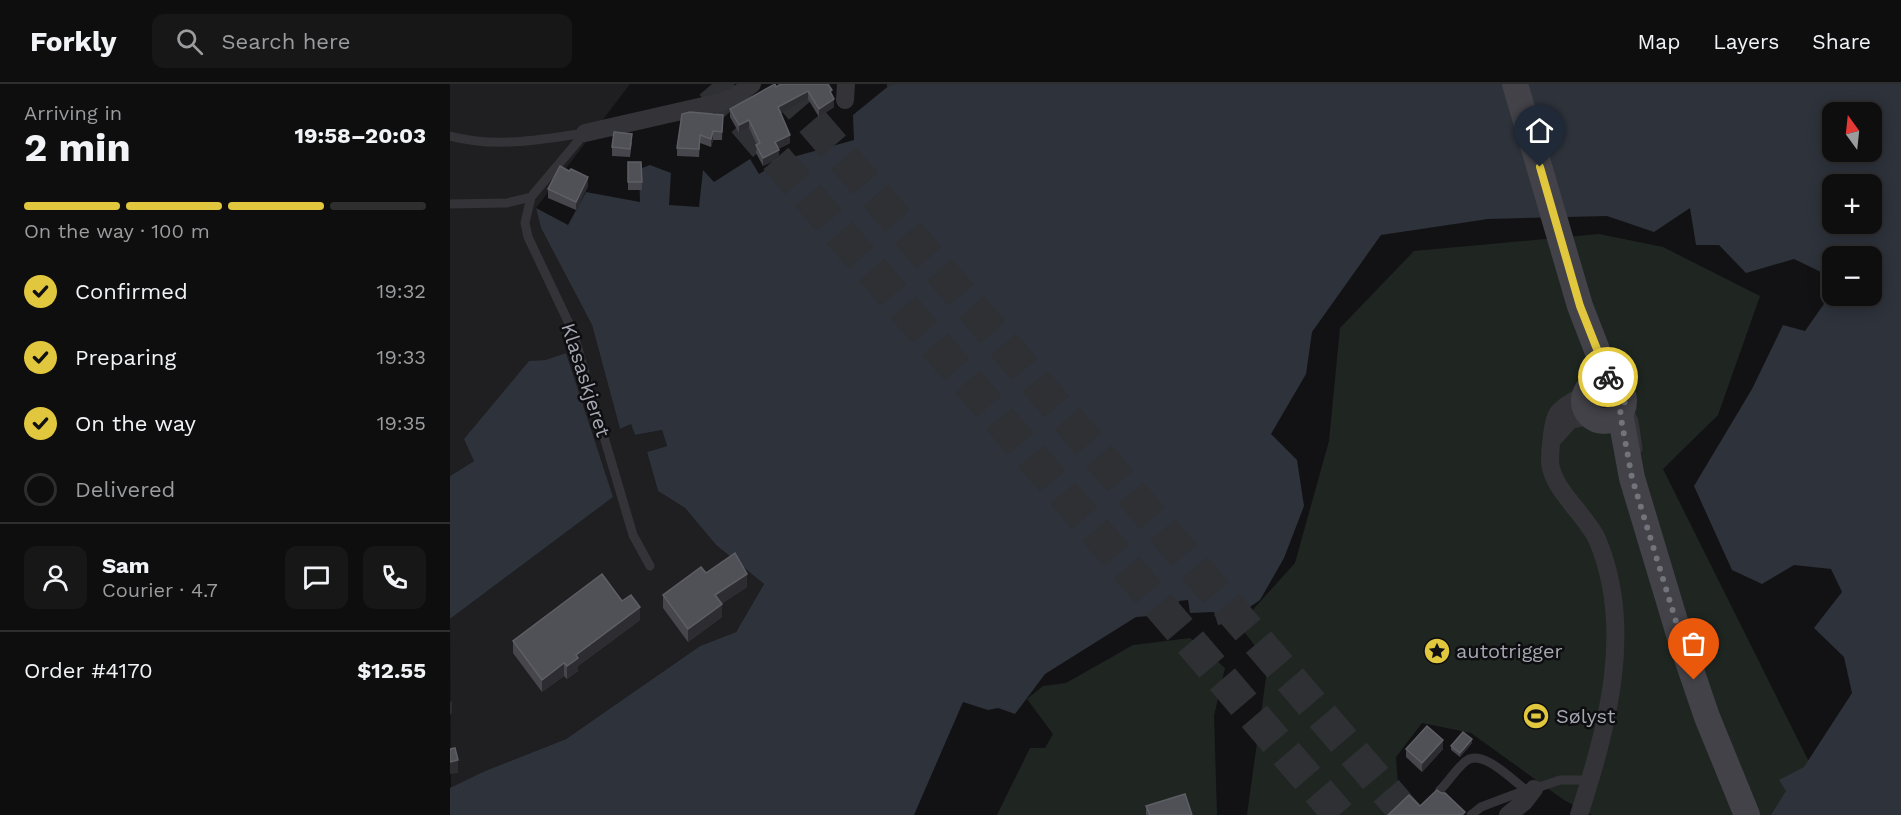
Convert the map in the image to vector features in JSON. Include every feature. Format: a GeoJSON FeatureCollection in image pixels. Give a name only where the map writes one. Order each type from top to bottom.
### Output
{"type":"FeatureCollection","features":[{"type":"Feature","properties":{"kind":"main road"},"geometry":{"type":"LineString","coordinates":[[1515,84],[1580,306],[1600,393],[1620,462],[1632,478],[1694,680],[1747,815]]}},
{"type":"Feature","properties":{"kind":"street"},"geometry":{"type":"LineString","coordinates":[[585,133],[714,104],[736,96],[752,84]]}},
{"type":"Feature","properties":{"kind":"street"},"geometry":{"type":"LineString","coordinates":[[1579,815],[1591,780],[1611,698],[1615,617],[1610,581],[1596,537],[1554,478],[1550,462],[1551,440],[1600,393]]}},
{"type":"Feature","properties":{"kind":"street"},"geometry":{"type":"LineString","coordinates":[[1508,815],[1524,802],[1530,790]]}},
{"type":"Feature","properties":{"kind":"lane"},"geometry":{"type":"LineString","coordinates":[[450,136],[506,143],[585,133]]}},
{"type":"Feature","properties":{"kind":"lane"},"geometry":{"type":"LineString","coordinates":[[450,204],[507,203],[531,197],[585,133]]}},
{"type":"Feature","properties":{"kind":"lane","name":"Klasaskjeret"},"geometry":{"type":"LineString","coordinates":[[531,197],[525,223],[528,237],[573,332],[633,535],[650,566]]}},
{"type":"Feature","properties":{"kind":"lane"},"geometry":{"type":"LineString","coordinates":[[1600,393],[1631,411],[1638,446],[1632,478]]}},
{"type":"Feature","properties":{"kind":"lane"},"geometry":{"type":"LineString","coordinates":[[1443,803],[1439,798],[1440,790],[1466,761],[1476,757],[1485,759],[1530,790]]}},
{"type":"Feature","properties":{"kind":"lane"},"geometry":{"type":"LineString","coordinates":[[1471,814],[1481,807],[1560,780],[1591,780]]}},
{"type":"Feature","properties":{"kind":"shaded area"},"geometry":{"type":"Polygon","coordinates":[[[450,84],[630,84],[536,208],[541,228],[592,325],[620,429],[631,424],[635,435],[662,430],[667,446],[647,452],[658,491],[685,508],[716,545],[764,584],[736,632],[700,646],[566,739],[485,771],[451,789],[450,619],[612,497],[566,353],[545,360],[529,362],[474,461],[450,476],[450,84]]]}},
{"type":"Feature","properties":{"kind":"shaded area"},"geometry":{"type":"Polygon","coordinates":[[[891,84],[1901,84],[1901,815],[1771,815],[1786,791],[1779,780],[1804,767],[1852,693],[1844,657],[1814,628],[1842,592],[1831,569],[1794,565],[1762,584],[1732,570],[1694,486],[1752,389],[1783,325],[1805,331],[1822,306],[1882,306],[1882,246],[1822,246],[1822,273],[1794,259],[1746,273],[1719,245],[1696,245],[1690,208],[1654,232],[1607,216],[1488,219],[1381,235],[1312,332],[1306,374],[1271,434],[1297,460],[1304,506],[1284,558],[1260,600],[1227,623],[1218,625],[1214,612],[1190,613],[1188,600],[1179,601],[1179,614],[1136,617],[1045,674],[1015,714],[998,708],[988,710],[963,702],[914,815],[450,815],[450,788],[485,771],[566,739],[700,646],[736,632],[764,584],[716,545],[685,508],[658,491],[647,452],[667,446],[662,430],[635,435],[631,424],[620,429],[592,325],[541,228],[536,208],[568,225],[586,192],[640,202],[639,169],[650,165],[671,173],[669,205],[699,207],[703,170],[714,182],[750,159],[759,174],[782,160],[854,140],[853,115],[891,84]]]}},
{"type":"Feature","properties":{"kind":"shaded area"},"geometry":{"type":"Polygon","coordinates":[[[1599,234],[1663,247],[1760,296],[1718,415],[1663,469],[1816,776],[1782,815],[1592,815],[1564,800],[1471,733],[1422,723],[1396,757],[1400,813],[1398,815],[1247,815],[1268,663],[1239,625],[1295,563],[1329,441],[1340,328],[1414,251],[1599,234]]]}},
{"type":"Feature","properties":{"kind":"shaded area"},"geometry":{"type":"Polygon","coordinates":[[[566,353],[613,497],[450,619],[450,476],[474,461],[464,439],[529,361],[545,360],[566,353]]]}},
{"type":"Feature","properties":{"kind":"shaded area"},"geometry":{"type":"Polygon","coordinates":[[[1190,638],[1225,668],[1214,716],[1217,815],[997,815],[1030,748],[1045,748],[1053,734],[1027,699],[1043,686],[1066,683],[1133,645],[1190,638]]]}},
{"type":"Feature","properties":{"kind":"building"},"geometry":{"type":"Polygon","coordinates":[[[775,84],[776,87],[781,84],[828,84],[834,99],[819,109],[808,91],[778,107],[790,135],[775,142],[779,150],[763,158],[756,145],[760,143],[749,120],[739,125],[730,109],[775,84]]]}},
{"type":"Feature","properties":{"kind":"building"},"geometry":{"type":"Polygon","coordinates":[[[690,112],[723,115],[722,132],[713,131],[711,139],[700,135],[699,149],[677,148],[682,114],[690,112]]]}},
{"type":"Feature","properties":{"kind":"building"},"geometry":{"type":"Polygon","coordinates":[[[614,132],[632,134],[630,149],[612,147],[614,132]]]}},
{"type":"Feature","properties":{"kind":"building"},"geometry":{"type":"Polygon","coordinates":[[[628,162],[641,162],[642,182],[628,182],[628,162]]]}},
{"type":"Feature","properties":{"kind":"building"},"geometry":{"type":"Polygon","coordinates":[[[560,166],[588,177],[576,202],[548,189],[560,166]]]}},
{"type":"Feature","properties":{"kind":"building"},"geometry":{"type":"Polygon","coordinates":[[[735,553],[747,574],[715,595],[722,604],[688,629],[663,595],[701,567],[706,573],[735,553]]]}},
{"type":"Feature","properties":{"kind":"building"},"geometry":{"type":"Polygon","coordinates":[[[602,574],[622,601],[631,595],[640,607],[576,655],[578,658],[567,666],[564,663],[542,680],[513,641],[602,574]]]}},
{"type":"Feature","properties":{"kind":"building"},"geometry":{"type":"Polygon","coordinates":[[[1427,726],[1443,740],[1422,763],[1406,749],[1427,726]]]}},
{"type":"Feature","properties":{"kind":"building"},"geometry":{"type":"Polygon","coordinates":[[[1463,732],[1472,739],[1460,753],[1451,746],[1463,732]]]}},
{"type":"Feature","properties":{"kind":"building"},"geometry":{"type":"Polygon","coordinates":[[[455,748],[458,760],[450,762],[450,749],[455,748]]]}},
{"type":"Feature","properties":{"kind":"building"},"geometry":{"type":"Polygon","coordinates":[[[1437,790],[1445,793],[1465,812],[1462,815],[1388,815],[1409,795],[1420,806],[1437,790]]]}},
{"type":"Feature","properties":{"kind":"building"},"geometry":{"type":"Polygon","coordinates":[[[1185,794],[1192,815],[1150,815],[1146,806],[1185,794]]]}},
{"type":"Feature","properties":{"kind":"tunnel"},"geometry":{"type":"LineString","coordinates":[[712,84],[1339,815]]}},
{"type":"Feature","properties":{"kind":"tunnel"},"geometry":{"type":"LineString","coordinates":[[780,84],[1407,815]]}},
{"type":"Feature","properties":{"kind":"way so far"},"geometry":{"type":"LineString","coordinates":[[1608,377],[1609,381],[1620,388],[1625,401],[1620,413],[1632,478],[1694,680]]}},
{"type":"Feature","properties":{"kind":"place","name":"autotrigger"},"geometry":{"type":"Point","coordinates":[1437,651]}},
{"type":"Feature","properties":{"kind":"place","name":"Sølyst"},"geometry":{"type":"Point","coordinates":[1536,716]}},
{"type":"Feature","properties":{"kind":"route"},"geometry":{"type":"LineString","coordinates":[[1540,167],[1580,306],[1608,377]]}}]}
